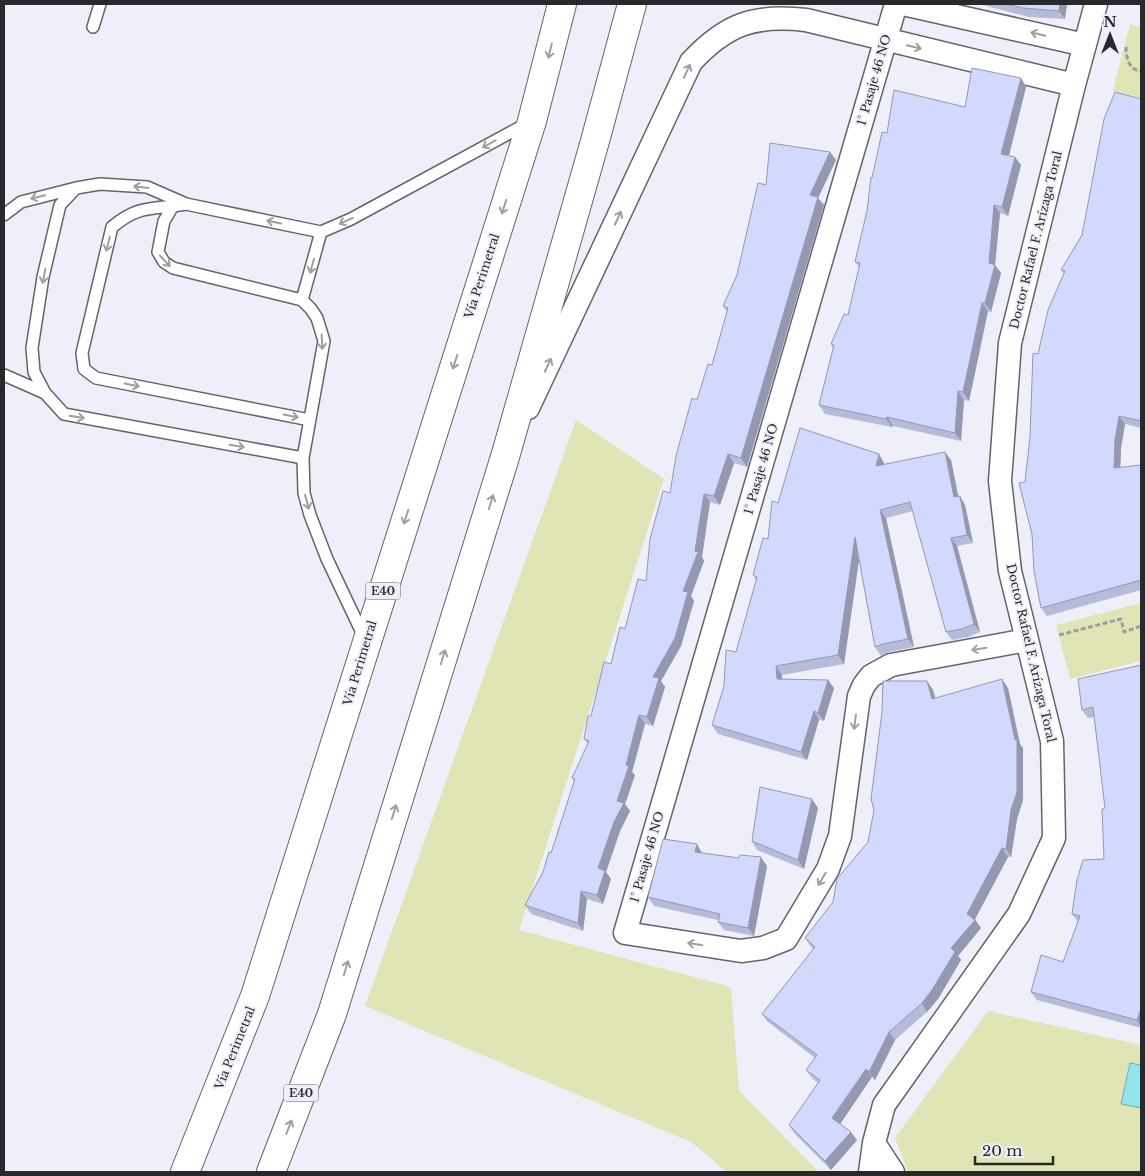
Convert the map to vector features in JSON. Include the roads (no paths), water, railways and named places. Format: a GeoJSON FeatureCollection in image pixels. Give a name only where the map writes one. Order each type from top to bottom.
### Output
{"type":"FeatureCollection","features":[{"type":"Feature","properties":{"kind":"highway","name":"Vía Perimetral"},"geometry":{"type":"LineString","coordinates":[[185,1172],[255,996],[532,121],[562,4]]}},
{"type":"Feature","properties":{"kind":"highway","name":"E40"},"geometry":{"type":"LineString","coordinates":[[271,1172],[332,1014],[505,457],[632,4]]}},
{"type":"Feature","properties":{"kind":"street"},"geometry":{"type":"LineString","coordinates":[[722,35],[744,18],[754,4]]}},
{"type":"Feature","properties":{"kind":"street","name":"1° Pasaje 46 NO"},"geometry":{"type":"LineString","coordinates":[[896,4],[625,934],[741,951],[763,948],[786,939],[828,869],[840,836],[859,696],[870,676],[891,665],[1027,640]]}},
{"type":"Feature","properties":{"kind":"street"},"geometry":{"type":"LineString","coordinates":[[903,4],[1085,44]]}},
{"type":"Feature","properties":{"kind":"street","name":"Doctor Rafael F. Arízaga Toral"},"geometry":{"type":"LineString","coordinates":[[870,1172],[874,1143],[884,1105],[1019,914],[1054,838],[1052,741],[1010,571],[1000,481],[1010,343],[1096,4]]}},
{"type":"Feature","properties":{"kind":"street"},"geometry":{"type":"LineString","coordinates":[[505,457],[691,62],[707,45],[722,35],[734,28],[764,18],[794,18],[1074,85]]}},
{"type":"Feature","properties":{"kind":"street"},"geometry":{"type":"LineString","coordinates":[[874,1143],[893,1172]]}},
{"type":"Feature","properties":{"kind":"lane"},"geometry":{"type":"LineString","coordinates":[[93,27],[100,4]]}},
{"type":"Feature","properties":{"kind":"lane"},"geometry":{"type":"LineString","coordinates":[[4,215],[20,202],[100,184],[147,187],[186,204],[321,232],[351,219],[532,121]]}},
{"type":"Feature","properties":{"kind":"lane"},"geometry":{"type":"LineString","coordinates":[[76,188],[60,205],[43,277],[32,348],[34,372],[45,393],[64,414],[303,458]]}},
{"type":"Feature","properties":{"kind":"lane"},"geometry":{"type":"LineString","coordinates":[[186,204],[142,209],[125,216],[112,227],[82,353],[84,369],[96,378],[310,420]]}},
{"type":"Feature","properties":{"kind":"lane"},"geometry":{"type":"LineString","coordinates":[[174,206],[164,221],[158,252],[164,262],[174,268],[302,300],[318,318],[324,341],[303,458],[304,494],[327,559],[366,642]]}},
{"type":"Feature","properties":{"kind":"lane"},"geometry":{"type":"LineString","coordinates":[[302,300],[321,232]]}},
{"type":"Feature","properties":{"kind":"lane"},"geometry":{"type":"LineString","coordinates":[[4,375],[45,393]]}},
{"type":"Feature","properties":{"kind":"water"},"geometry":{"type":"Polygon","coordinates":[[[1130,1063],[1141,1065],[1141,1108],[1121,1104],[1130,1063]]]}}]}
